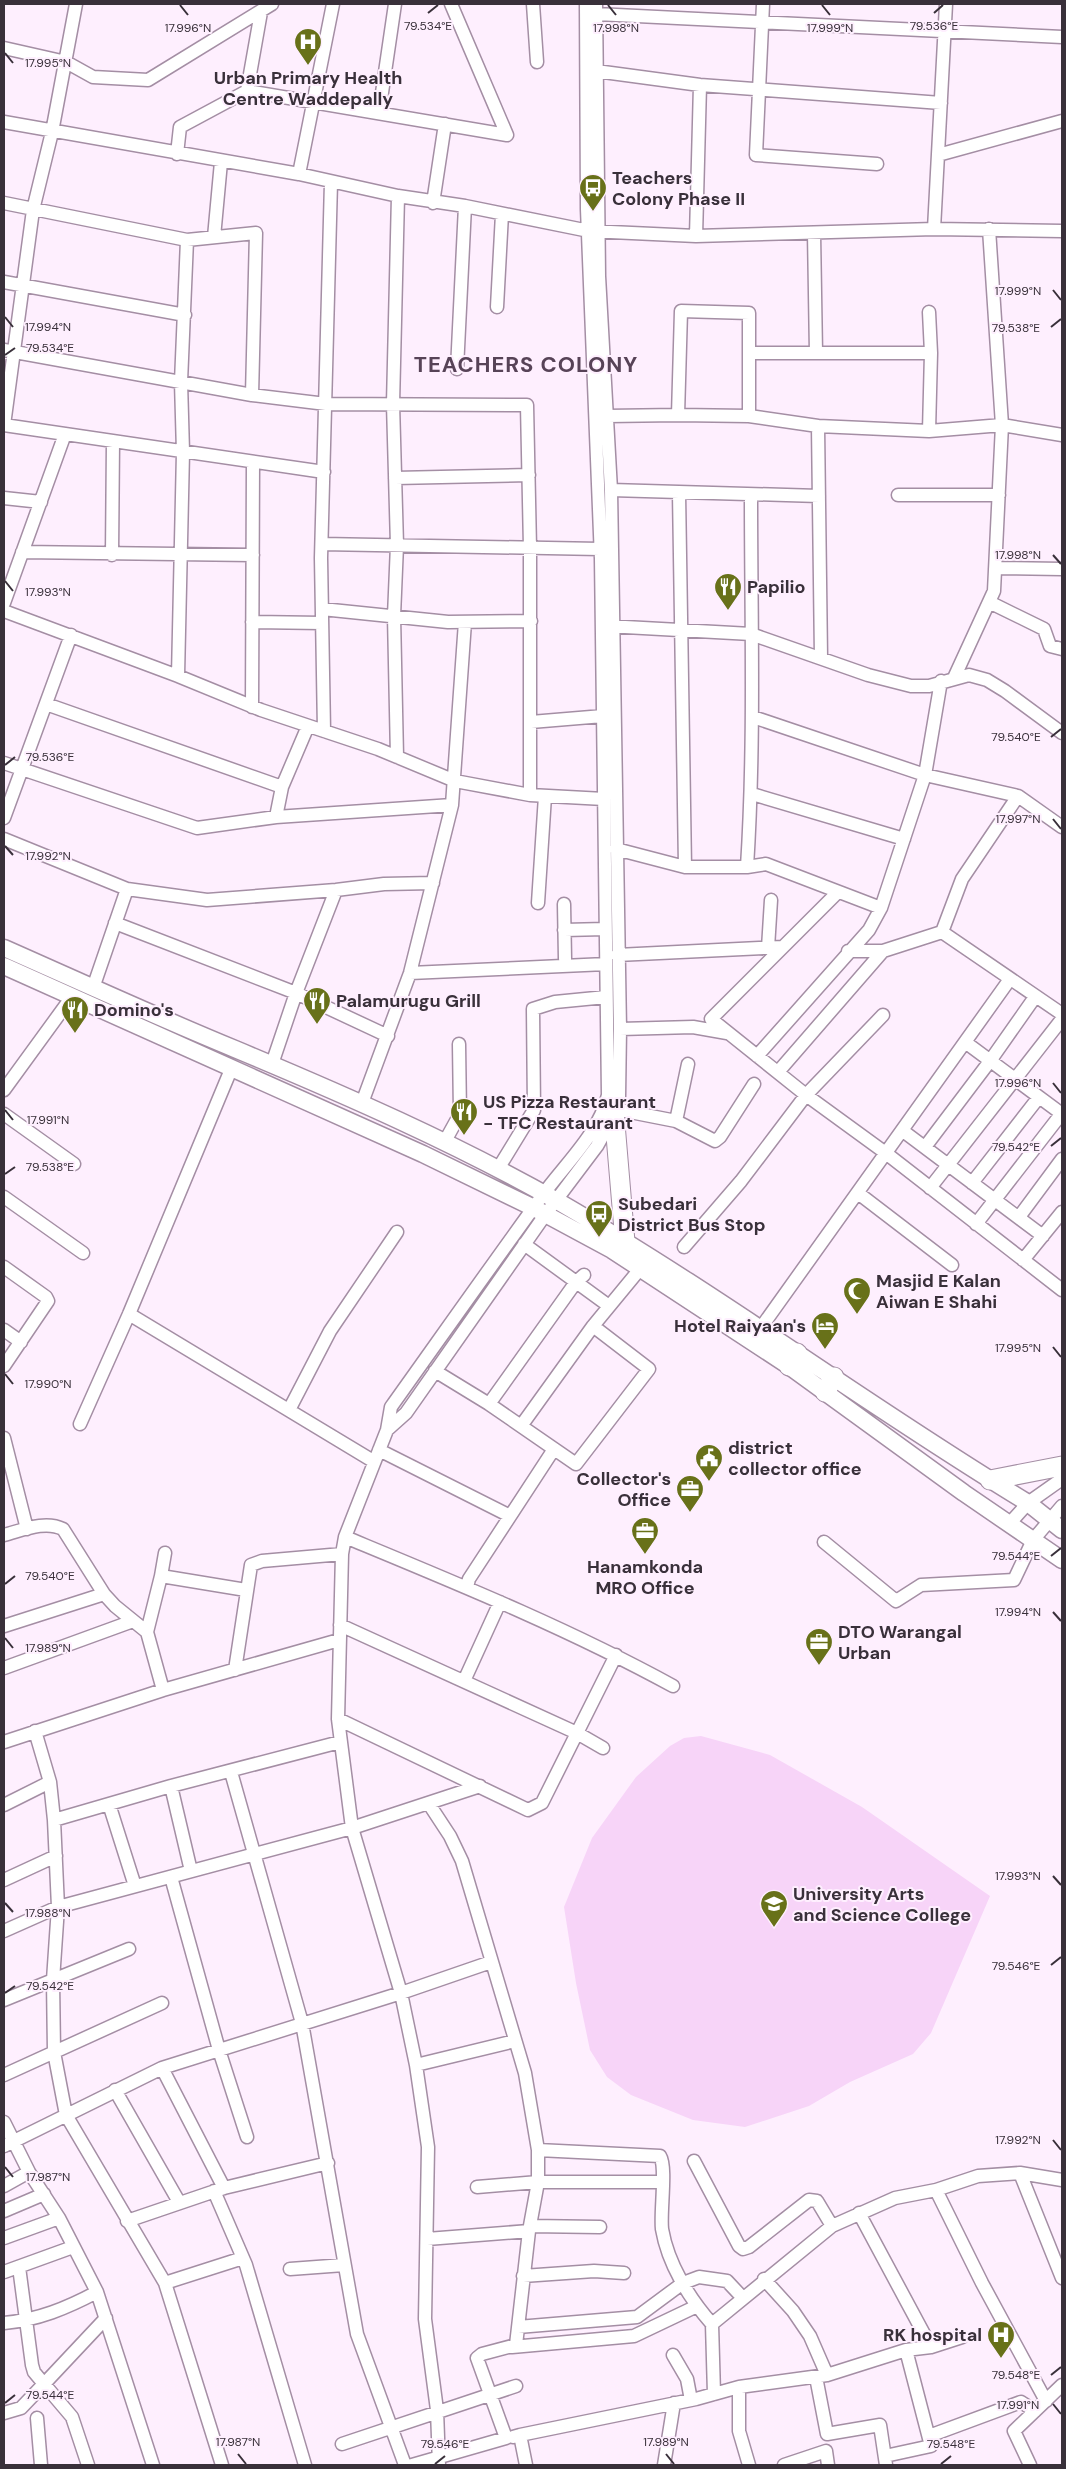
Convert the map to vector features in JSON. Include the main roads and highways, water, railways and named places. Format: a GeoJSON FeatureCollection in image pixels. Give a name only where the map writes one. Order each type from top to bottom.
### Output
{"type":"FeatureCollection","features":[{"type":"Feature","properties":{"kind":"highway"},"geometry":{"type":"LineString","coordinates":[[614,1110],[625,1242]]}},
{"type":"Feature","properties":{"kind":"highway"},"geometry":{"type":"LineString","coordinates":[[990,1480],[1062,1466]]}},
{"type":"Feature","properties":{"kind":"main road"},"geometry":{"type":"LineString","coordinates":[[4,948],[362,1103],[498,1169],[544,1204],[640,1268],[1028,1503],[1056,1525]]}},
{"type":"Feature","properties":{"kind":"main road"},"geometry":{"type":"LineString","coordinates":[[4,966],[71,998],[232,1067],[423,1154],[544,1204],[625,1242],[649,1255],[760,1329],[793,1360]]}},
{"type":"Feature","properties":{"kind":"main road"},"geometry":{"type":"LineString","coordinates":[[830,1384],[964,1493],[1062,1560]]}},
{"type":"Feature","properties":{"kind":"place","name":"Urban Primary Health Centre Waddepally"},"geometry":{"type":"Point","coordinates":[308,66]}},
{"type":"Feature","properties":{"kind":"place","name":"Teachers Colony Phase II"},"geometry":{"type":"Point","coordinates":[593,212]}},
{"type":"Feature","properties":{"kind":"place","name":"Papilio"},"geometry":{"type":"Point","coordinates":[728,611]}},
{"type":"Feature","properties":{"kind":"place","name":"Palamurugu Grill"},"geometry":{"type":"Point","coordinates":[317,1025]}},
{"type":"Feature","properties":{"kind":"place","name":"Domino's"},"geometry":{"type":"Point","coordinates":[75,1034]}},
{"type":"Feature","properties":{"kind":"place","name":"US Pizza Restaurant - TFC Restaurant"},"geometry":{"type":"Point","coordinates":[464,1136]}},
{"type":"Feature","properties":{"kind":"place","name":"Subedari District Bus Stop"},"geometry":{"type":"Point","coordinates":[599,1238]}},
{"type":"Feature","properties":{"kind":"place","name":"Masjid E Kalan Aiwan E Shahi"},"geometry":{"type":"Point","coordinates":[857,1315]}},
{"type":"Feature","properties":{"kind":"place","name":"Hotel Raiyaan's"},"geometry":{"type":"Point","coordinates":[825,1350]}},
{"type":"Feature","properties":{"kind":"place","name":"district collector office"},"geometry":{"type":"Point","coordinates":[709,1482]}},
{"type":"Feature","properties":{"kind":"place","name":"Collector's Office"},"geometry":{"type":"Point","coordinates":[690,1513]}},
{"type":"Feature","properties":{"kind":"place","name":"Hanamkonda MRO Office"},"geometry":{"type":"Point","coordinates":[645,1555]}},
{"type":"Feature","properties":{"kind":"place","name":"DTO Warangal Urban"},"geometry":{"type":"Point","coordinates":[819,1666]}},
{"type":"Feature","properties":{"kind":"place","name":"University Arts and Science College"},"geometry":{"type":"Point","coordinates":[774,1928]}},
{"type":"Feature","properties":{"kind":"place","name":"RK hospital"},"geometry":{"type":"Point","coordinates":[1001,2359]}},
{"type":"Feature","properties":{"kind":"district","name":"TEACHERS COLONY"},"geometry":{"type":"Point","coordinates":[526,364]}}]}
